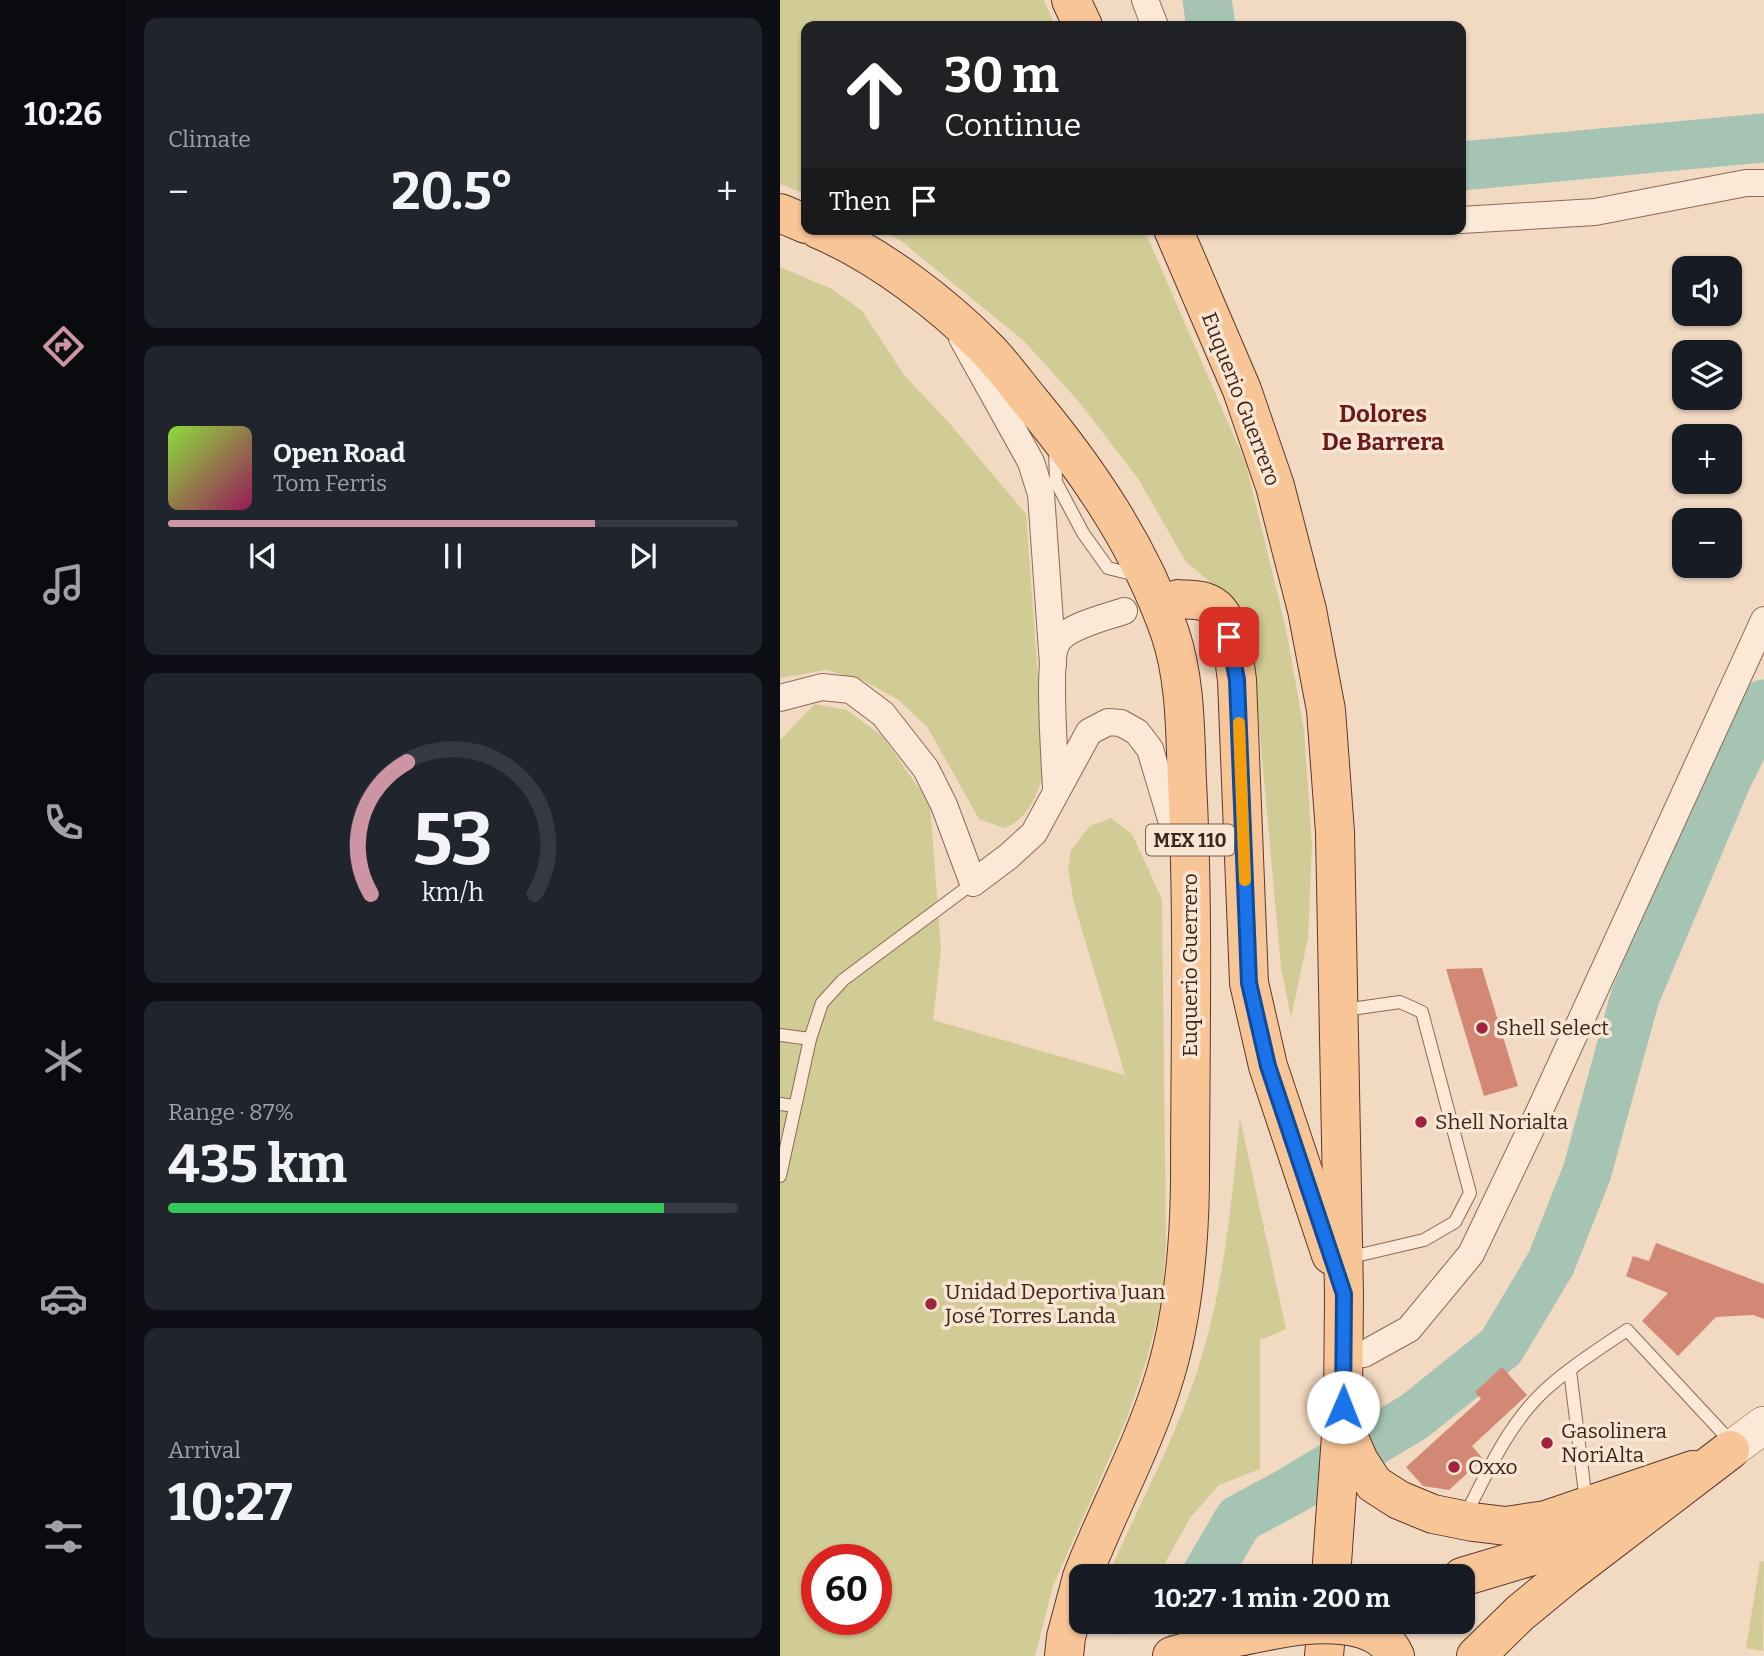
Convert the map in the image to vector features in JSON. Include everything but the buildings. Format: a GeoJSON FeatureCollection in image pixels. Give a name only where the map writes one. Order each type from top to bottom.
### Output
{"type":"FeatureCollection","features":[{"type":"Feature","properties":{"kind":"main road"},"geometry":{"type":"LineString","coordinates":[[1071,0],[1081,21]]}},
{"type":"Feature","properties":{"kind":"main road"},"geometry":{"type":"LineString","coordinates":[[780,214],[801,222]]}},
{"type":"Feature","properties":{"kind":"main road","name":"Euquerio Guerrero"},"geometry":{"type":"LineString","coordinates":[[831,235],[895,274],[949,315],[989,352],[1054,430],[1126,534],[1170,634],[1182,679],[1191,848],[1189,1233],[1176,1334],[1163,1383],[1088,1564]]}},
{"type":"Feature","properties":{"kind":"main road","name":"Euquerio Guerrero"},"geometry":{"type":"LineString","coordinates":[[1176,235],[1242,390],[1275,486],[1307,610],[1326,710],[1335,832],[1344,1277],[1343,1414],[1332,1564]]}},
{"type":"Feature","properties":{"kind":"main road"},"geometry":{"type":"LineString","coordinates":[[1178,600],[1203,601],[1214,606],[1223,617],[1229,637],[1237,680],[1249,983],[1268,1066],[1344,1277]]}},
{"type":"Feature","properties":{"kind":"main road"},"geometry":{"type":"LineString","coordinates":[[1343,1414],[1359,1461],[1374,1484],[1399,1500],[1433,1514],[1462,1521],[1506,1526],[1546,1520],[1693,1470]]}},
{"type":"Feature","properties":{"kind":"main road"},"geometry":{"type":"LineString","coordinates":[[1475,1573],[1592,1536],[1743,1441]]}},
{"type":"Feature","properties":{"kind":"main road"},"geometry":{"type":"LineString","coordinates":[[1476,1656],[1520,1613],[1556,1584],[1743,1441]]}},
{"type":"Feature","properties":{"kind":"main road","name":"Euquerio Guerrero"},"geometry":{"type":"LineString","coordinates":[[1064,1656],[1069,1626]]}},
{"type":"Feature","properties":{"kind":"main road"},"geometry":{"type":"LineString","coordinates":[[1172,1656],[1247,1634]]}},
{"type":"Feature","properties":{"kind":"main road"},"geometry":{"type":"LineString","coordinates":[[1232,1638],[1254,1634]]}},
{"type":"Feature","properties":{"kind":"main road"},"geometry":{"type":"LineString","coordinates":[[1324,1656],[1337,1634]]}},
{"type":"Feature","properties":{"kind":"main road"},"geometry":{"type":"LineString","coordinates":[[1378,1634],[1391,1647],[1395,1656]]}},
{"type":"Feature","properties":{"kind":"street"},"geometry":{"type":"LineString","coordinates":[[1145,0],[1153,21]]}},
{"type":"Feature","properties":{"kind":"street"},"geometry":{"type":"LineString","coordinates":[[1466,220],[1595,212],[1746,183],[1764,183]]}},
{"type":"Feature","properties":{"kind":"street"},"geometry":{"type":"LineString","coordinates":[[949,315],[1031,461],[1041,494],[1052,665],[1056,789]]}},
{"type":"Feature","properties":{"kind":"street"},"geometry":{"type":"LineString","coordinates":[[1052,665],[1056,644],[1065,634],[1124,611]]}},
{"type":"Feature","properties":{"kind":"street"},"geometry":{"type":"LineString","coordinates":[[1344,1357],[1364,1354],[1409,1329],[1471,1254],[1545,1100],[1764,620]]}},
{"type":"Feature","properties":{"kind":"street"},"geometry":{"type":"LineString","coordinates":[[780,698],[822,687],[851,691],[883,714],[926,769],[973,883],[1034,833],[1089,732],[1108,722],[1121,723],[1137,732],[1150,749],[1190,884]]}},
{"type":"Feature","properties":{"kind":"lane"},"geometry":{"type":"LineString","coordinates":[[780,1176],[785,1130],[795,1106],[810,1039],[822,1003],[842,980],[973,883]]}},
{"type":"Feature","properties":{"kind":"lane"},"geometry":{"type":"LineString","coordinates":[[1339,1011],[1400,1002],[1422,1012],[1470,1193],[1455,1222],[1424,1240],[1344,1277]]}},
{"type":"Feature","properties":{"kind":"lane"},"geometry":{"type":"LineString","coordinates":[[780,1035],[810,1039]]}},
{"type":"Feature","properties":{"kind":"lane"},"geometry":{"type":"LineString","coordinates":[[780,1104],[795,1106]]}},
{"type":"Feature","properties":{"kind":"lane"},"geometry":{"type":"LineString","coordinates":[[1462,1521],[1498,1452],[1522,1416],[1544,1391],[1627,1330],[1743,1441]]}},
{"type":"Feature","properties":{"kind":"lane"},"geometry":{"type":"LineString","coordinates":[[1570,1370],[1587,1507]]}},
{"type":"Feature","properties":{"kind":"shaded area"},"geometry":{"type":"Polygon","coordinates":[[[780,0],[1044,0],[1053,21],[801,21],[801,192],[780,184],[780,0]]]}},
{"type":"Feature","properties":{"kind":"shaded area"},"geometry":{"type":"Polygon","coordinates":[[[890,235],[1147,235],[1246,464],[1286,629],[1304,730],[1312,845],[1308,938],[1291,1018],[1281,967],[1251,636],[1243,609],[1186,562],[1139,480],[1080,403],[1024,341],[890,235]]]}},
{"type":"Feature","properties":{"kind":"shaded area"},"geometry":{"type":"Polygon","coordinates":[[[780,267],[832,289],[862,311],[904,375],[951,425],[1026,514],[1045,772],[1026,812],[1020,819],[1004,828],[979,819],[928,728],[899,700],[862,680],[826,670],[780,678],[780,267]]]}},
{"type":"Feature","properties":{"kind":"shaded area","name":"Unidad Deportiva Juan José Torres Landa"},"geometry":{"type":"Polygon","coordinates":[[[815,704],[847,710],[882,736],[930,804],[941,950],[933,1020],[1125,1075],[1074,903],[1068,869],[1071,850],[1090,826],[1111,818],[1132,834],[1162,899],[1166,1244],[1162,1299],[1147,1359],[1127,1418],[1053,1586],[1035,1656],[780,1656],[780,740],[815,704]]]}},
{"type":"Feature","properties":{"kind":"shaded area"},"geometry":{"type":"Polygon","coordinates":[[[1240,1118],[1286,1329],[1260,1340],[1260,1469],[1219,1485],[1190,1518],[1165,1564],[1113,1564],[1173,1434],[1196,1375],[1212,1317],[1231,1204],[1240,1118]]]}},
{"type":"Feature","properties":{"kind":"shaded area"},"geometry":{"type":"Polygon","coordinates":[[[1760,1561],[1764,1562],[1763,1651],[1746,1648],[1760,1561]]]}},
{"type":"Feature","properties":{"kind":"waterway"},"geometry":{"type":"LineString","coordinates":[[1207,0],[1210,21]]}},
{"type":"Feature","properties":{"kind":"waterway"},"geometry":{"type":"LineString","coordinates":[[1466,166],[1764,138]]}},
{"type":"Feature","properties":{"kind":"waterway"},"geometry":{"type":"LineString","coordinates":[[1213,1564],[1239,1519],[1415,1416],[1501,1347],[1551,1263],[1587,1172],[1635,997],[1727,779],[1764,704]]}},
{"type":"Feature","properties":{"kind":"waterway"},"geometry":{"type":"LineString","coordinates":[[1189,1656],[1194,1634]]}},
{"type":"Feature","properties":{"kind":"slow traffic"},"geometry":{"type":"LineString","coordinates":[[1239,723],[1245,880]]}},
{"type":"Feature","properties":{"kind":"place","name":"Shell Select"},"geometry":{"type":"Point","coordinates":[1482,1028]}},
{"type":"Feature","properties":{"kind":"place","name":"Shell Norialta"},"geometry":{"type":"Point","coordinates":[1421,1122]}},
{"type":"Feature","properties":{"kind":"place","name":"Unidad Deportiva Juan José Torres Landa"},"geometry":{"type":"Point","coordinates":[931,1304]}},
{"type":"Feature","properties":{"kind":"place","name":"Gasolinera NoriAlta"},"geometry":{"type":"Point","coordinates":[1547,1443]}},
{"type":"Feature","properties":{"kind":"place","name":"Oxxo"},"geometry":{"type":"Point","coordinates":[1454,1467]}},
{"type":"Feature","properties":{"kind":"district","name":"Dolores De Barrera"},"geometry":{"type":"Point","coordinates":[1383,428]}},
{"type":"Feature","properties":{"kind":"route"},"geometry":{"type":"LineString","coordinates":[[1229,637],[1237,680],[1249,983],[1268,1066],[1344,1294],[1343,1407]]}}]}
